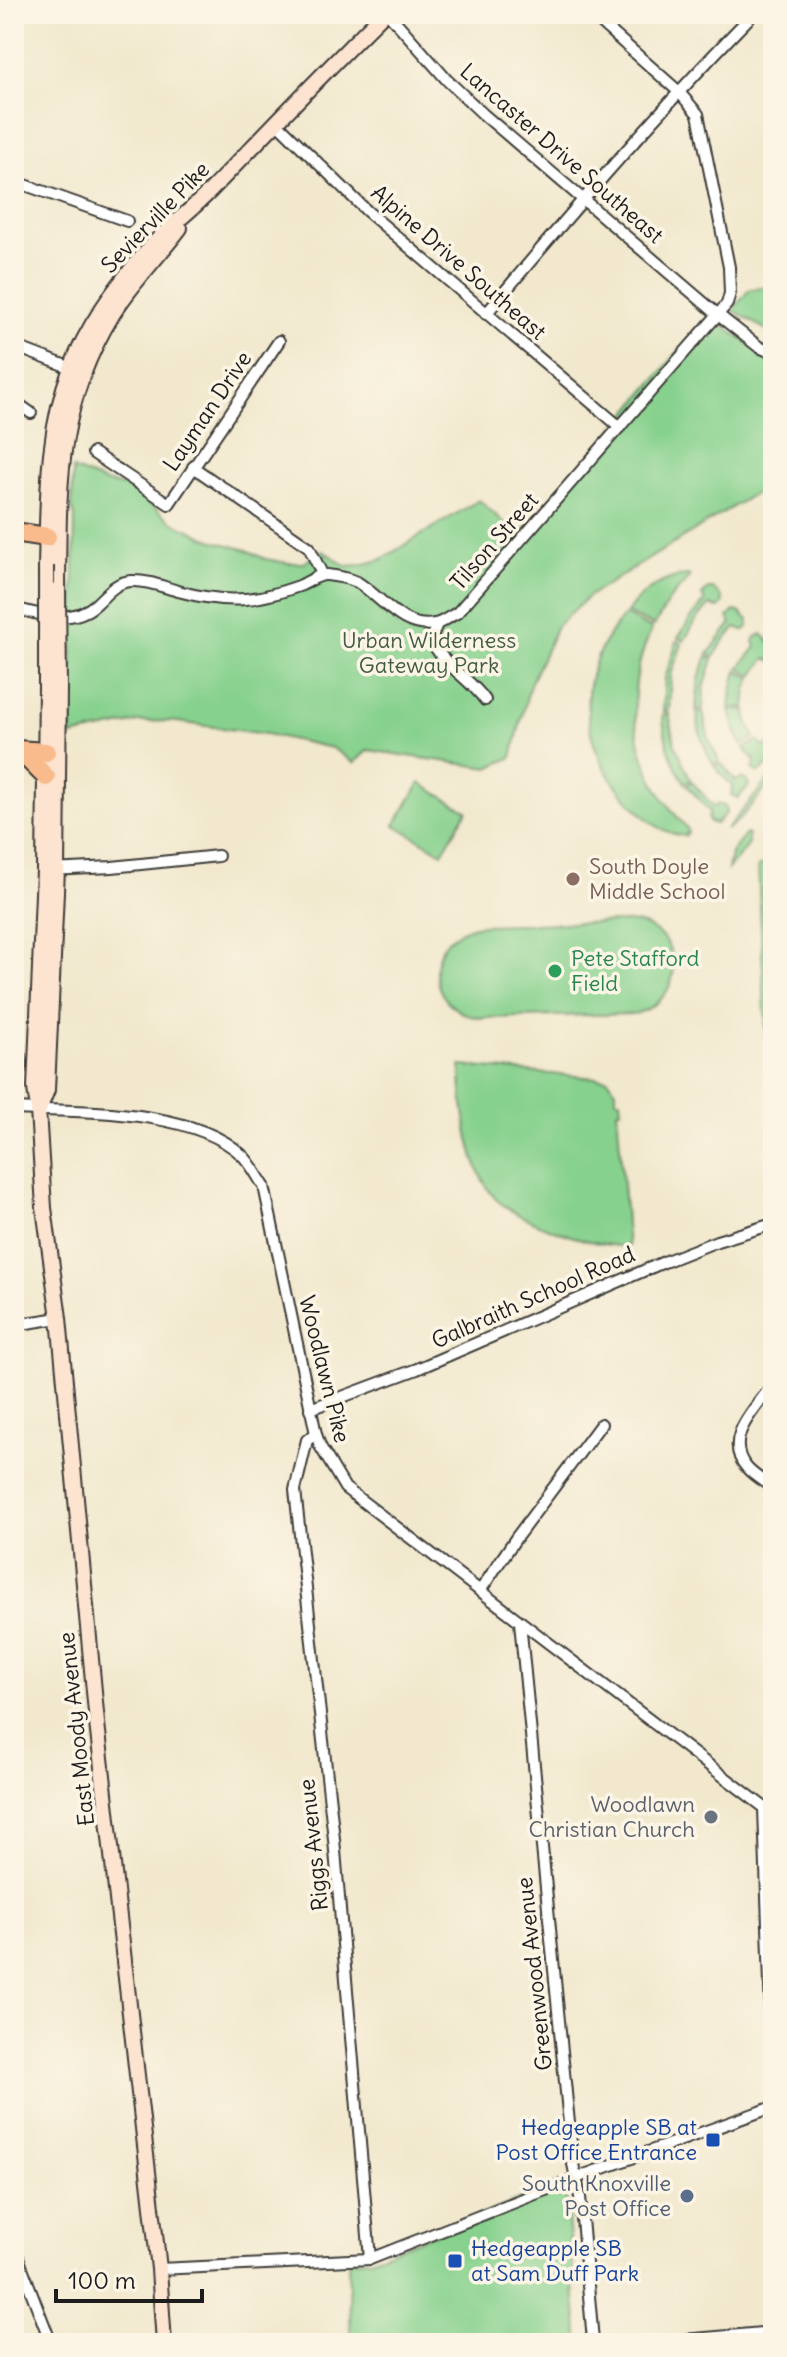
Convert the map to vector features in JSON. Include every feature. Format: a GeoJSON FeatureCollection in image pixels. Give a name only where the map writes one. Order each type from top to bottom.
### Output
{"type":"FeatureCollection","features":[{"type":"Feature","properties":{"kind":"highway"},"geometry":{"type":"LineString","coordinates":[[14,532],[53,538]]}},
{"type":"Feature","properties":{"kind":"highway"},"geometry":{"type":"LineString","coordinates":[[14,751],[52,752]]}},
{"type":"Feature","properties":{"kind":"highway"},"geometry":{"type":"LineString","coordinates":[[14,751],[27,758],[46,777]]}},
{"type":"Feature","properties":{"kind":"main road","name":"Sevierville Pike"},"geometry":{"type":"LineString","coordinates":[[52,686],[58,589],[50,453],[55,421],[78,370],[112,314],[197,205],[313,82],[386,14]]}},
{"type":"Feature","properties":{"kind":"main road","name":"Sevierville Pike"},"geometry":{"type":"LineString","coordinates":[[78,370],[87,335],[116,288],[167,230],[197,205]]}},
{"type":"Feature","properties":{"kind":"main road","name":"Sevierville Pike"},"geometry":{"type":"LineString","coordinates":[[38,1110],[35,1088],[51,870],[52,686],[46,566],[53,538]]}},
{"type":"Feature","properties":{"kind":"main road","name":"Sevierville Pike"},"geometry":{"type":"LineString","coordinates":[[51,870],[46,777],[52,752]]}},
{"type":"Feature","properties":{"kind":"main road","name":"East Moody Avenue"},"geometry":{"type":"LineString","coordinates":[[38,1110],[44,1208],[59,1318],[98,1739],[159,2269],[164,2343]]}},
{"type":"Feature","properties":{"kind":"street","name":"Lancaster Drive Southeast"},"geometry":{"type":"LineString","coordinates":[[386,14],[461,94],[717,314],[759,347],[773,353]]}},
{"type":"Feature","properties":{"kind":"street"},"geometry":{"type":"LineString","coordinates":[[591,14],[678,91]]}},
{"type":"Feature","properties":{"kind":"street"},"geometry":{"type":"LineString","coordinates":[[486,314],[678,91],[753,14]]}},
{"type":"Feature","properties":{"kind":"street","name":"Tilson Street"},"geometry":{"type":"LineString","coordinates":[[437,624],[457,613],[727,304],[731,277],[698,114],[678,91]]}},
{"type":"Feature","properties":{"kind":"street","name":"Alpine Drive Southeast"},"geometry":{"type":"LineString","coordinates":[[276,122],[368,212],[620,427]]}},
{"type":"Feature","properties":{"kind":"street"},"geometry":{"type":"LineString","coordinates":[[14,181],[127,221]]}},
{"type":"Feature","properties":{"kind":"street","name":"Layman Drive"},"geometry":{"type":"LineString","coordinates":[[93,453],[169,504],[279,341]]}},
{"type":"Feature","properties":{"kind":"street"},"geometry":{"type":"LineString","coordinates":[[14,346],[78,370]]}},
{"type":"Feature","properties":{"kind":"street"},"geometry":{"type":"LineString","coordinates":[[14,401],[31,413]]}},
{"type":"Feature","properties":{"kind":"street"},"geometry":{"type":"LineString","coordinates":[[193,467],[309,547],[322,574]]}},
{"type":"Feature","properties":{"kind":"street"},"geometry":{"type":"LineString","coordinates":[[14,608],[54,616],[77,615],[95,606],[113,587],[132,580],[213,598],[246,599],[302,585],[322,574],[350,579],[390,610],[415,623],[437,624],[431,639],[436,651],[476,687],[485,700]]}},
{"type":"Feature","properties":{"kind":"street"},"geometry":{"type":"LineString","coordinates":[[51,870],[218,856]]}},
{"type":"Feature","properties":{"kind":"street","name":"Woodlawn Pike"},"geometry":{"type":"LineString","coordinates":[[14,1109],[156,1118],[198,1128],[220,1138],[244,1157],[264,1186],[316,1434],[345,1488],[769,1811]]}},
{"type":"Feature","properties":{"kind":"street","name":"Galbraith School Road"},"geometry":{"type":"LineString","coordinates":[[310,1409],[417,1369],[664,1262],[773,1224]]}},
{"type":"Feature","properties":{"kind":"street"},"geometry":{"type":"LineString","coordinates":[[14,1325],[59,1318]]}},
{"type":"Feature","properties":{"kind":"street"},"geometry":{"type":"LineString","coordinates":[[773,1384],[737,1434],[737,1451],[746,1467],[773,1488]]}},
{"type":"Feature","properties":{"kind":"street"},"geometry":{"type":"LineString","coordinates":[[480,1591],[601,1424]]}},
{"type":"Feature","properties":{"kind":"street","name":"Riggs Avenue"},"geometry":{"type":"LineString","coordinates":[[316,1434],[307,1440],[295,1490],[334,1839],[370,2259]]}},
{"type":"Feature","properties":{"kind":"street","name":"Greenwood Avenue"},"geometry":{"type":"LineString","coordinates":[[520,1622],[570,2133],[580,2197],[594,2341]]}},
{"type":"Feature","properties":{"kind":"street"},"geometry":{"type":"LineString","coordinates":[[769,1811],[773,2073]]}},
{"type":"Feature","properties":{"kind":"street"},"geometry":{"type":"LineString","coordinates":[[159,2269],[370,2259],[576,2178],[773,2107]]}},
{"type":"Feature","properties":{"kind":"street"},"geometry":{"type":"LineString","coordinates":[[14,2247],[51,2343]]}},
{"type":"Feature","properties":{"kind":"street"},"geometry":{"type":"LineString","coordinates":[[650,2343],[762,2333]]}},
{"type":"Feature","properties":{"kind":"green space"},"geometry":{"type":"Polygon","coordinates":[[[773,286],[773,334],[733,310],[749,290],[773,286]]]}},
{"type":"Feature","properties":{"kind":"green space","name":"Urban Wilderness Gateway Park"},"geometry":{"type":"Polygon","coordinates":[[[705,320],[713,327],[723,326],[773,360],[773,482],[589,596],[557,626],[530,684],[512,757],[489,768],[368,750],[354,763],[332,748],[266,734],[170,721],[138,722],[71,736],[73,469],[104,482],[128,487],[174,523],[211,540],[247,550],[265,559],[288,563],[303,563],[323,551],[346,566],[380,560],[479,500],[509,527],[525,530],[705,320]]]}},
{"type":"Feature","properties":{"kind":"green space"},"geometry":{"type":"Polygon","coordinates":[[[686,575],[689,578],[670,599],[654,626],[627,613],[652,588],[686,575]]]}},
{"type":"Feature","properties":{"kind":"green space"},"geometry":{"type":"Polygon","coordinates":[[[713,589],[722,597],[723,604],[718,608],[710,605],[684,641],[678,638],[705,601],[702,595],[713,589]]]}},
{"type":"Feature","properties":{"kind":"green space"},"geometry":{"type":"Polygon","coordinates":[[[734,611],[748,620],[748,627],[743,631],[736,628],[714,657],[708,654],[731,624],[728,617],[734,611]]]}},
{"type":"Feature","properties":{"kind":"green space"},"geometry":{"type":"Polygon","coordinates":[[[625,615],[652,629],[636,681],[638,734],[655,784],[687,828],[685,836],[656,826],[633,805],[606,769],[590,730],[589,688],[594,666],[605,641],[625,615]]]}},
{"type":"Feature","properties":{"kind":"green space"},"geometry":{"type":"Polygon","coordinates":[[[762,634],[773,645],[773,661],[766,658],[753,676],[739,668],[756,647],[756,637],[762,634]]]}},
{"type":"Feature","properties":{"kind":"green space"},"geometry":{"type":"Polygon","coordinates":[[[677,641],[682,644],[671,675],[669,711],[663,712],[665,678],[677,641]]]}},
{"type":"Feature","properties":{"kind":"green space"},"geometry":{"type":"Polygon","coordinates":[[[707,656],[713,659],[704,688],[703,709],[696,710],[699,679],[707,656]]]}},
{"type":"Feature","properties":{"kind":"green space"},"geometry":{"type":"Polygon","coordinates":[[[737,671],[752,678],[745,707],[730,708],[732,689],[737,671]]]}},
{"type":"Feature","properties":{"kind":"green space"},"geometry":{"type":"Polygon","coordinates":[[[746,709],[755,737],[742,745],[730,710],[746,709]]]}},
{"type":"Feature","properties":{"kind":"green space"},"geometry":{"type":"Polygon","coordinates":[[[703,712],[709,740],[719,761],[714,765],[704,746],[699,726],[697,713],[703,712]]]}},
{"type":"Feature","properties":{"kind":"green space"},"geometry":{"type":"Polygon","coordinates":[[[669,714],[675,745],[691,780],[685,783],[667,742],[663,715],[669,714]]]}},
{"type":"Feature","properties":{"kind":"green space"},"geometry":{"type":"Polygon","coordinates":[[[757,740],[763,747],[773,745],[773,760],[759,773],[753,769],[755,761],[744,748],[757,740]]]}},
{"type":"Feature","properties":{"kind":"green space"},"geometry":{"type":"Polygon","coordinates":[[[721,763],[736,781],[742,778],[748,781],[749,786],[738,798],[731,795],[732,786],[715,767],[721,763]]]}},
{"type":"Feature","properties":{"kind":"green space"},"geometry":{"type":"Polygon","coordinates":[[[773,774],[773,781],[738,821],[726,830],[773,774]]]}},
{"type":"Feature","properties":{"kind":"green space"},"geometry":{"type":"Polygon","coordinates":[[[692,782],[714,807],[719,804],[726,807],[726,813],[716,824],[709,822],[710,812],[687,785],[692,782]]]}},
{"type":"Feature","properties":{"kind":"green space"},"geometry":{"type":"Polygon","coordinates":[[[420,783],[467,811],[442,853],[395,825],[420,783]]]}},
{"type":"Feature","properties":{"kind":"green space"},"geometry":{"type":"Polygon","coordinates":[[[746,834],[748,846],[728,869],[731,853],[746,834]]]}},
{"type":"Feature","properties":{"kind":"green space"},"geometry":{"type":"Polygon","coordinates":[[[773,864],[773,1033],[766,1033],[758,866],[773,864]]]}},
{"type":"Feature","properties":{"kind":"green space","name":"Pete Stafford Field"},"geometry":{"type":"Polygon","coordinates":[[[629,922],[648,927],[662,937],[674,965],[672,980],[664,995],[652,1007],[634,1014],[480,1018],[461,1012],[447,1001],[439,987],[436,972],[439,956],[447,942],[460,931],[479,925],[629,922]]]}},
{"type":"Feature","properties":{"kind":"green space"},"geometry":{"type":"Polygon","coordinates":[[[461,1066],[608,1079],[616,1090],[616,1099],[620,1099],[621,1110],[617,1110],[628,1247],[560,1233],[522,1217],[497,1200],[480,1173],[468,1137],[461,1066]]]}},
{"type":"Feature","properties":{"kind":"green space"},"geometry":{"type":"Polygon","coordinates":[[[565,2182],[579,2343],[351,2343],[348,2260],[370,2259],[565,2182]]]}},
{"type":"Feature","properties":{"kind":"place","name":"South Doyle Middle School"},"geometry":{"type":"Point","coordinates":[573,879]}},
{"type":"Feature","properties":{"kind":"place","name":"Pete Stafford Field"},"geometry":{"type":"Point","coordinates":[555,971]}},
{"type":"Feature","properties":{"kind":"place","name":"Woodlawn Christian Church"},"geometry":{"type":"Point","coordinates":[711,1817]}},
{"type":"Feature","properties":{"kind":"place","name":"Hedgeapple SB at Post Office Entrance"},"geometry":{"type":"Point","coordinates":[713,2140]}},
{"type":"Feature","properties":{"kind":"place","name":"South Knoxville Post Office"},"geometry":{"type":"Point","coordinates":[687,2196]}},
{"type":"Feature","properties":{"kind":"place","name":"Hedgeapple SB at Sam Duff Park"},"geometry":{"type":"Point","coordinates":[455,2261]}}]}
